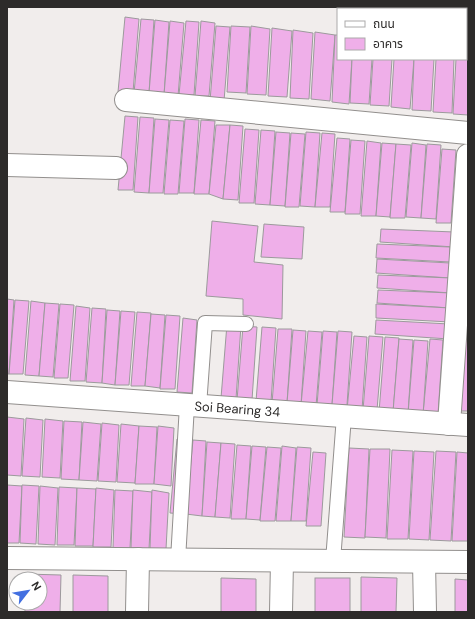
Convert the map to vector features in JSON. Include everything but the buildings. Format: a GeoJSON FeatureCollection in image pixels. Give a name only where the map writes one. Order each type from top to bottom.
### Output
{"type":"FeatureCollection","features":[{"type":"Feature","properties":{"kind":"street"},"geometry":{"type":"LineString","coordinates":[[126,100],[468,133]]}},
{"type":"Feature","properties":{"kind":"street"},"geometry":{"type":"LineString","coordinates":[[459,425],[468,154]]}},
{"type":"Feature","properties":{"kind":"street"},"geometry":{"type":"LineString","coordinates":[[7,165],[116,168]]}},
{"type":"Feature","properties":{"kind":"street","name":"Soi Bearing 34"},"geometry":{"type":"LineString","coordinates":[[7,392],[459,425]]}},
{"type":"Feature","properties":{"kind":"street"},"geometry":{"type":"LineString","coordinates":[[7,558],[468,562]]}},
{"type":"Feature","properties":{"kind":"street"},"geometry":{"type":"LineString","coordinates":[[137,612],[138,559]]}},
{"type":"Feature","properties":{"kind":"street"},"geometry":{"type":"LineString","coordinates":[[281,612],[282,561]]}},
{"type":"Feature","properties":{"kind":"street"},"geometry":{"type":"LineString","coordinates":[[424,562],[425,612]]}},
{"type":"Feature","properties":{"kind":"lane"},"geometry":{"type":"LineString","coordinates":[[178,560],[193,406],[205,323],[246,324]]}},
{"type":"Feature","properties":{"kind":"lane"},"geometry":{"type":"LineString","coordinates":[[333,561],[344,416]]}}]}
